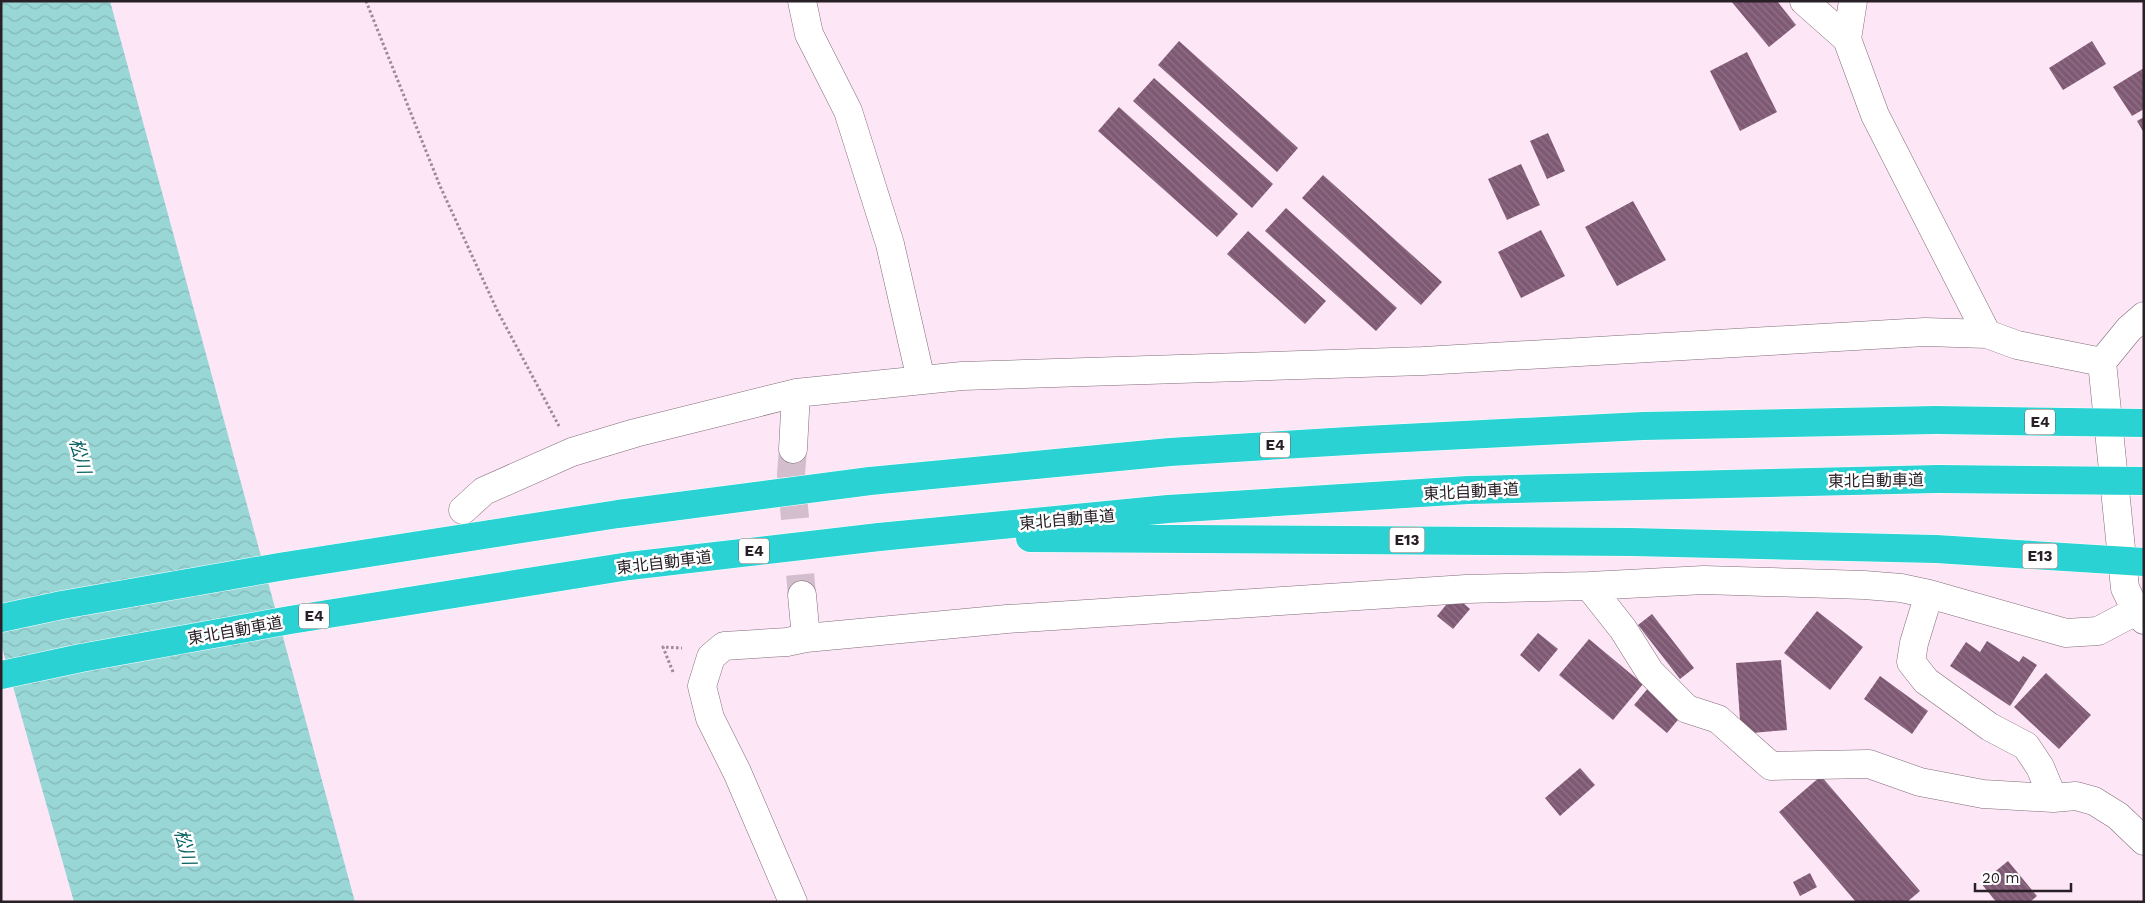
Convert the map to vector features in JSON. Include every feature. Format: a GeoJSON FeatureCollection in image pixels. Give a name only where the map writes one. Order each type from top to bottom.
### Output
{"type":"FeatureCollection","features":[{"type":"Feature","properties":{"kind":"highway","name":"E4"},"geometry":{"type":"LineString","coordinates":[[1,618],[62,605],[279,566],[618,514],[870,482],[1170,452],[1643,426],[1936,420],[2144,423]]}},
{"type":"Feature","properties":{"kind":"highway","name":"東北自動車道"},"geometry":{"type":"LineString","coordinates":[[1,675],[81,658],[290,620],[629,566],[879,537],[1168,509],[1468,490],[1938,479],[2144,481]]}},
{"type":"Feature","properties":{"kind":"highway","name":"E13"},"geometry":{"type":"LineString","coordinates":[[879,537],[1631,542],[1936,549],[2144,562]]}},
{"type":"Feature","properties":{"kind":"street"},"geometry":{"type":"LineString","coordinates":[[802,1],[809,34],[848,111],[890,244],[921,380]]}},
{"type":"Feature","properties":{"kind":"street"},"geometry":{"type":"LineString","coordinates":[[1804,1],[1847,40],[1874,115],[1987,334]]}},
{"type":"Feature","properties":{"kind":"street"},"geometry":{"type":"LineString","coordinates":[[1847,40],[1853,1]]}},
{"type":"Feature","properties":{"kind":"street"},"geometry":{"type":"LineString","coordinates":[[793,902],[737,772],[710,718],[702,686],[711,657],[724,646],[787,642],[806,638],[1007,619],[1466,589],[1589,586],[1704,580],[1901,588],[1930,594],[2066,633],[2098,631],[2140,616],[2125,588],[2102,362],[2130,329],[2144,316]]}},
{"type":"Feature","properties":{"kind":"street"},"geometry":{"type":"LineString","coordinates":[[463,510],[484,491],[572,452],[634,433],[796,393],[972,375],[1423,361],[1926,332],[1987,334],[2017,346],[2102,362]]}},
{"type":"Feature","properties":{"kind":"street"},"geometry":{"type":"LineString","coordinates":[[793,449],[796,393]]}},
{"type":"Feature","properties":{"kind":"street"},"geometry":{"type":"LineString","coordinates":[[1589,586],[1623,629],[1650,672],[1687,709],[1718,719],[1771,766],[1868,764],[1920,782],[1983,794],[2053,798],[2076,796],[2094,801],[2118,816],[2144,841]]}},
{"type":"Feature","properties":{"kind":"street"},"geometry":{"type":"LineString","coordinates":[[1930,594],[1914,643],[1911,662],[1926,681],[1990,727],[2026,746],[2040,767],[2053,798]]}},
{"type":"Feature","properties":{"kind":"street"},"geometry":{"type":"LineString","coordinates":[[802,595],[806,638]]}},
{"type":"Feature","properties":{"kind":"path"},"geometry":{"type":"LineString","coordinates":[[366,1],[440,186],[480,275],[572,452]]}},
{"type":"Feature","properties":{"kind":"water","name":"松川"},"geometry":{"type":"Polygon","coordinates":[[[1,1],[110,1],[355,902],[74,902],[1,644],[1,1]]]}},
{"type":"Feature","properties":{"kind":"building"},"geometry":{"type":"Polygon","coordinates":[[[1731,1],[1777,1],[1796,25],[1769,47],[1731,1]]]}},
{"type":"Feature","properties":{"kind":"building"},"geometry":{"type":"Polygon","coordinates":[[[1179,41],[1298,148],[1277,172],[1158,65],[1179,41]]]}},
{"type":"Feature","properties":{"kind":"building"},"geometry":{"type":"Polygon","coordinates":[[[2092,41],[2106,64],[2063,90],[2049,68],[2092,41]]]}},
{"type":"Feature","properties":{"kind":"building"},"geometry":{"type":"Polygon","coordinates":[[[1747,52],[1777,112],[1740,131],[1710,71],[1747,52]]]}},
{"type":"Feature","properties":{"kind":"building"},"geometry":{"type":"Polygon","coordinates":[[[2144,68],[2144,109],[2132,116],[2113,87],[2144,68]]]}},
{"type":"Feature","properties":{"kind":"building"},"geometry":{"type":"Polygon","coordinates":[[[1154,78],[1273,184],[1252,208],[1133,101],[1154,78]]]}},
{"type":"Feature","properties":{"kind":"building"},"geometry":{"type":"Polygon","coordinates":[[[1119,107],[1238,214],[1217,237],[1098,131],[1119,107]]]}},
{"type":"Feature","properties":{"kind":"building"},"geometry":{"type":"Polygon","coordinates":[[[2144,117],[2144,133],[2137,121],[2144,117]]]}},
{"type":"Feature","properties":{"kind":"building"},"geometry":{"type":"Polygon","coordinates":[[[1548,133],[1565,171],[1547,179],[1530,141],[1548,133]]]}},
{"type":"Feature","properties":{"kind":"building"},"geometry":{"type":"Polygon","coordinates":[[[1521,164],[1540,205],[1507,220],[1488,179],[1521,164]]]}},
{"type":"Feature","properties":{"kind":"building"},"geometry":{"type":"Polygon","coordinates":[[[1323,175],[1442,282],[1421,305],[1302,198],[1323,175]]]}},
{"type":"Feature","properties":{"kind":"building"},"geometry":{"type":"Polygon","coordinates":[[[1633,201],[1666,260],[1617,286],[1585,227],[1633,201]]]}},
{"type":"Feature","properties":{"kind":"building"},"geometry":{"type":"Polygon","coordinates":[[[1286,208],[1397,308],[1376,331],[1265,231],[1286,208]]]}},
{"type":"Feature","properties":{"kind":"building"},"geometry":{"type":"Polygon","coordinates":[[[1541,230],[1565,276],[1521,298],[1498,252],[1541,230]]]}},
{"type":"Feature","properties":{"kind":"building"},"geometry":{"type":"Polygon","coordinates":[[[1248,231],[1326,301],[1305,324],[1227,254],[1248,231]]]}},
{"type":"Feature","properties":{"kind":"building"},"geometry":{"type":"Polygon","coordinates":[[[1454,595],[1470,609],[1453,629],[1437,616],[1454,595]]]}},
{"type":"Feature","properties":{"kind":"building"},"geometry":{"type":"Polygon","coordinates":[[[1817,611],[1863,647],[1830,690],[1784,653],[1817,611]]]}},
{"type":"Feature","properties":{"kind":"building"},"geometry":{"type":"Polygon","coordinates":[[[1652,614],[1694,668],[1680,679],[1638,625],[1652,614]]]}},
{"type":"Feature","properties":{"kind":"building"},"geometry":{"type":"Polygon","coordinates":[[[1538,633],[1558,649],[1539,672],[1520,655],[1538,633]]]}},
{"type":"Feature","properties":{"kind":"building"},"geometry":{"type":"Polygon","coordinates":[[[1589,639],[1643,684],[1613,720],[1559,675],[1589,639]]]}},
{"type":"Feature","properties":{"kind":"building"},"geometry":{"type":"Polygon","coordinates":[[[1987,641],[2019,662],[2023,656],[2037,665],[2010,706],[1950,666],[1966,642],[1980,652],[1987,641]]]}},
{"type":"Feature","properties":{"kind":"building"},"geometry":{"type":"Polygon","coordinates":[[[1781,660],[1787,730],[1741,734],[1736,663],[1781,660]]]}},
{"type":"Feature","properties":{"kind":"building"},"geometry":{"type":"Polygon","coordinates":[[[2046,673],[2091,715],[2059,749],[2014,707],[2046,673]]]}},
{"type":"Feature","properties":{"kind":"building"},"geometry":{"type":"Polygon","coordinates":[[[1880,676],[1928,711],[1912,734],[1864,699],[1880,676]]]}},
{"type":"Feature","properties":{"kind":"building"},"geometry":{"type":"Polygon","coordinates":[[[1649,687],[1682,715],[1667,733],[1634,705],[1649,687]]]}},
{"type":"Feature","properties":{"kind":"building"},"geometry":{"type":"Polygon","coordinates":[[[1580,768],[1595,785],[1560,816],[1545,798],[1580,768]]]}},
{"type":"Feature","properties":{"kind":"building"},"geometry":{"type":"Polygon","coordinates":[[[1821,776],[1920,891],[1907,902],[1856,902],[1779,812],[1821,776]]]}},
{"type":"Feature","properties":{"kind":"building"},"geometry":{"type":"Polygon","coordinates":[[[2008,861],[2037,896],[2030,902],[1996,902],[1981,883],[2008,861]]]}},
{"type":"Feature","properties":{"kind":"building"},"geometry":{"type":"Polygon","coordinates":[[[1810,873],[1817,887],[1800,896],[1793,882],[1810,873]]]}},
{"type":"Feature","properties":{"kind":"tunnel"},"geometry":{"type":"LineString","coordinates":[[793,449],[791,474],[802,595]]}}]}
